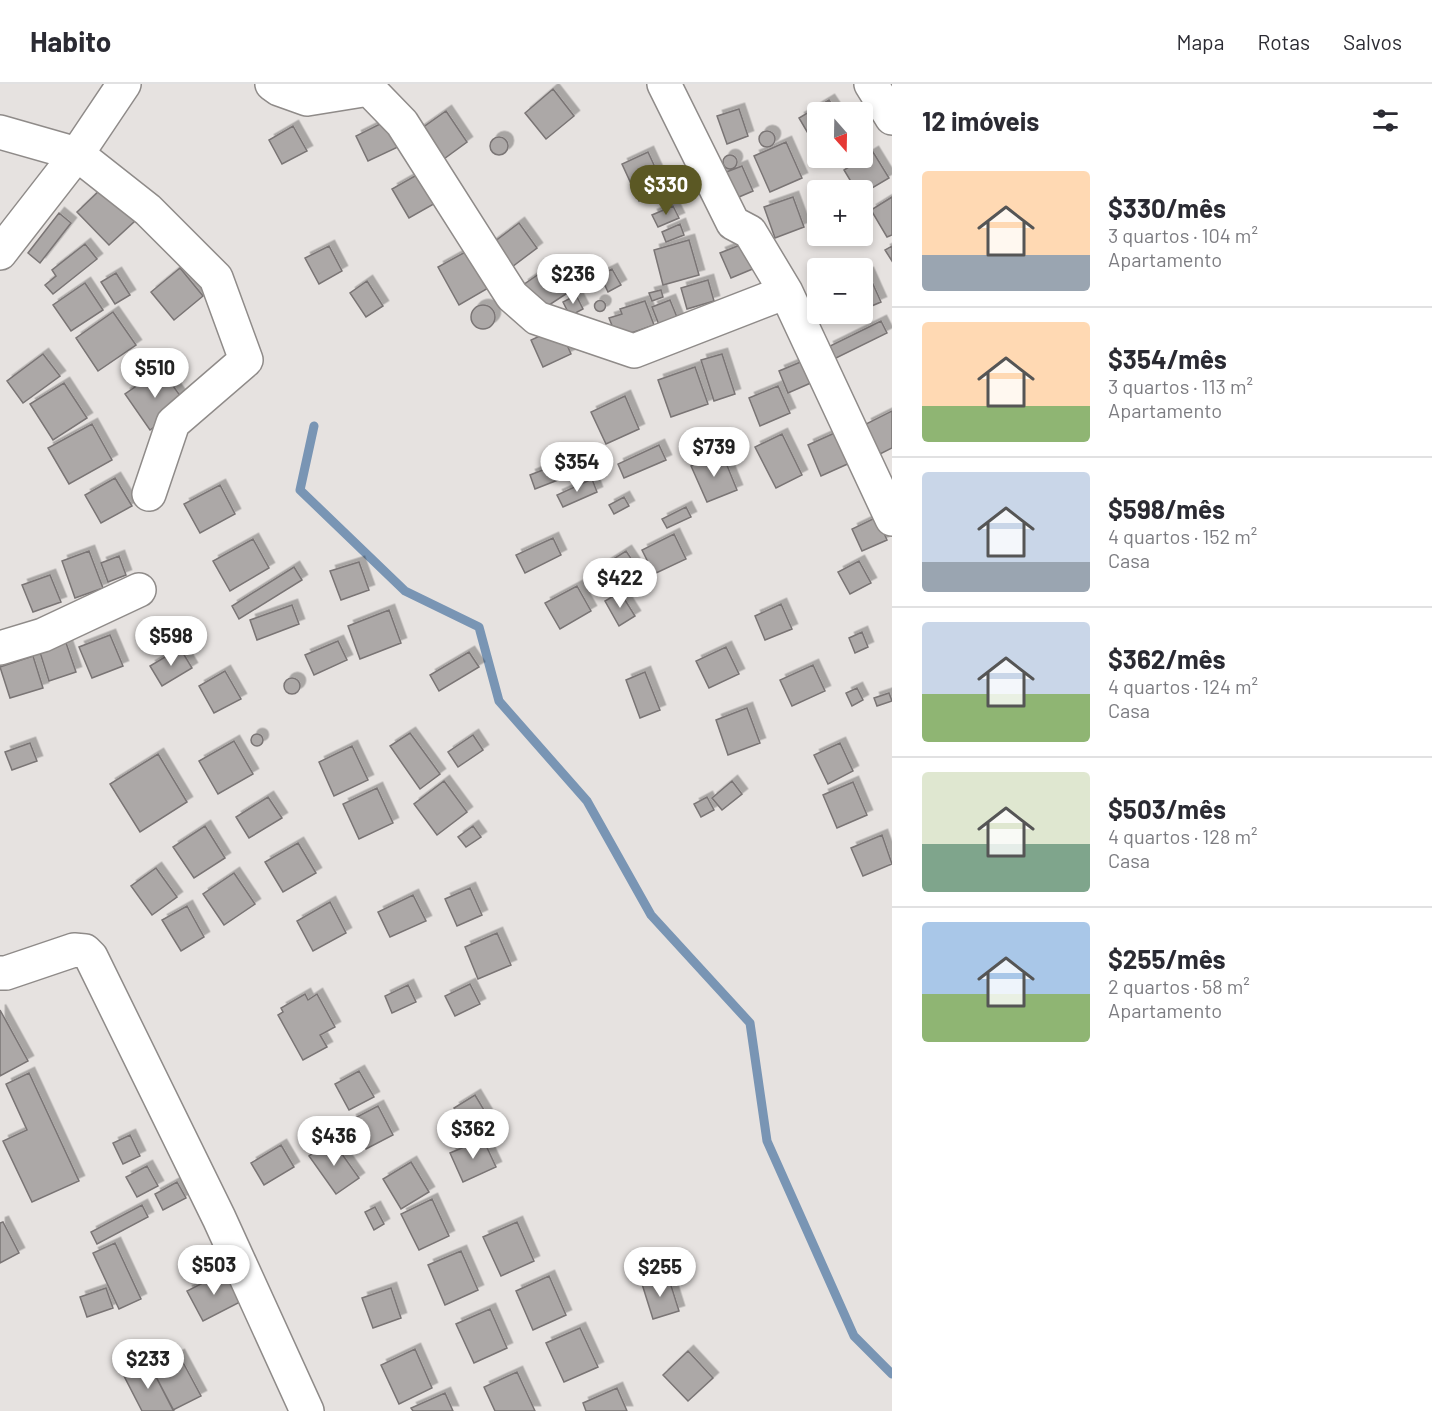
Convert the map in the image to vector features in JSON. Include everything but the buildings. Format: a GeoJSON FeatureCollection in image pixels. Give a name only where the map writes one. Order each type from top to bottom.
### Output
{"type":"FeatureCollection","features":[{"type":"Feature","properties":{"kind":"street"},"geometry":{"type":"LineString","coordinates":[[0,253],[76,154],[124,84]]}},
{"type":"Feature","properties":{"kind":"street"},"geometry":{"type":"LineString","coordinates":[[273,84],[279,89],[307,99],[369,89],[402,123],[512,297],[537,318],[634,351],[786,292]]}},
{"type":"Feature","properties":{"kind":"street"},"geometry":{"type":"LineString","coordinates":[[664,84],[733,223],[750,232],[786,292],[892,519]]}},
{"type":"Feature","properties":{"kind":"street"},"geometry":{"type":"LineString","coordinates":[[0,132],[76,154],[148,210],[216,278],[246,360],[173,423],[149,494]]}},
{"type":"Feature","properties":{"kind":"street"},"geometry":{"type":"LineString","coordinates":[[0,648],[43,635],[139,590]]}},
{"type":"Feature","properties":{"kind":"street"},"geometry":{"type":"LineString","coordinates":[[0,973],[74,950],[85,951],[92,957],[219,1218],[308,1411]]}},
{"type":"Feature","properties":{"kind":"street"},"geometry":{"type":"LineString","coordinates":[[0,992],[74,950]]}},
{"type":"Feature","properties":{"kind":"waterway"},"geometry":{"type":"LineString","coordinates":[[314,426],[300,490],[405,591],[479,627],[499,701],[587,801],[651,915],[750,1023],[767,1141],[854,1336],[892,1374]]}}]}
